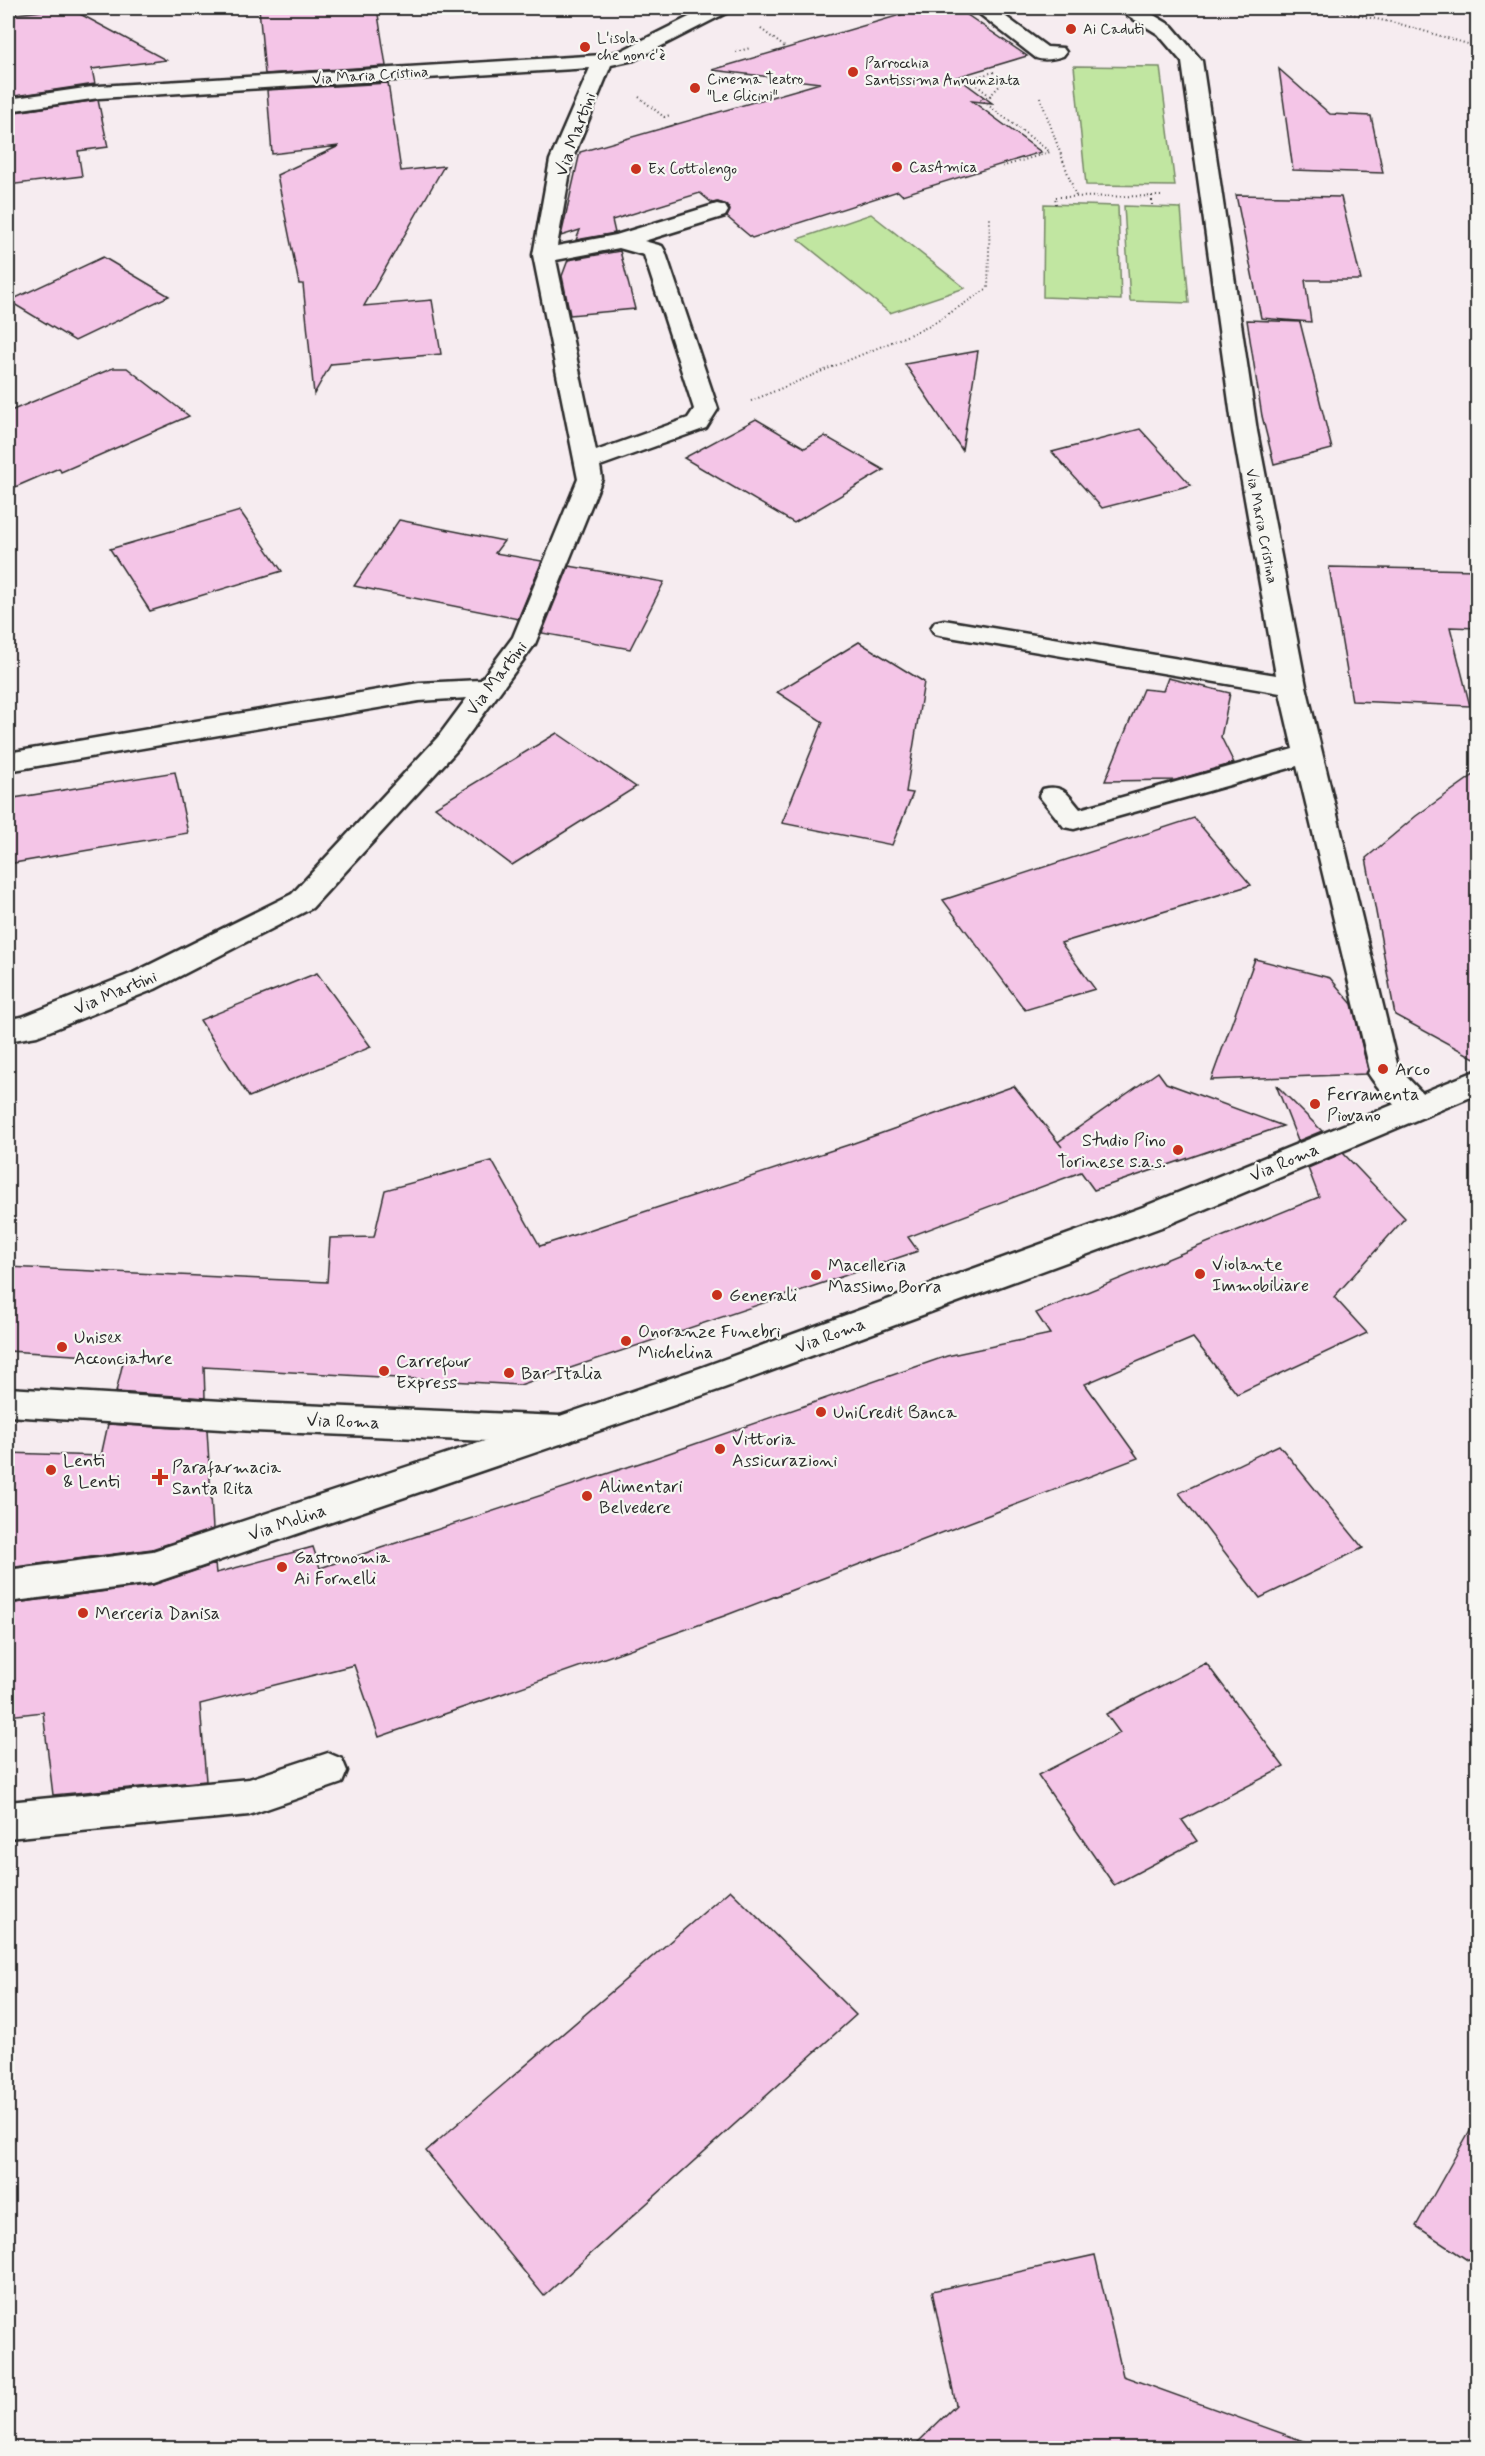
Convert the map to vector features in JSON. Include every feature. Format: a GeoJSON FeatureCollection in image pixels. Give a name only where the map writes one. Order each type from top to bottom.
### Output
{"type":"FeatureCollection","features":[{"type":"Feature","properties":{"kind":"street","name":"Via Maria Cristina"},"geometry":{"type":"LineString","coordinates":[[8,105],[99,92],[603,61],[627,56],[721,8]]}},
{"type":"Feature","properties":{"kind":"street"},"geometry":{"type":"LineString","coordinates":[[982,8],[1044,54],[1056,52]]}},
{"type":"Feature","properties":{"kind":"street","name":"Via Maria Cristina"},"geometry":{"type":"LineString","coordinates":[[1129,8],[1165,30],[1192,61],[1245,431],[1292,686],[1383,1070],[1417,1107]]}},
{"type":"Feature","properties":{"kind":"street"},"geometry":{"type":"LineString","coordinates":[[1158,8],[1163,14],[1165,30]]}},
{"type":"Feature","properties":{"kind":"street","name":"Via Martini"},"geometry":{"type":"LineString","coordinates":[[8,1030],[26,1028],[144,981],[302,901],[448,744],[526,638],[590,479],[544,255],[561,160],[603,61]]}},
{"type":"Feature","properties":{"kind":"street"},"geometry":{"type":"LineString","coordinates":[[544,255],[620,241],[717,212]]}},
{"type":"Feature","properties":{"kind":"street"},"geometry":{"type":"LineString","coordinates":[[586,463],[698,423],[706,409],[654,251],[620,241]]}},
{"type":"Feature","properties":{"kind":"street"},"geometry":{"type":"LineString","coordinates":[[944,628],[1292,686]]}},
{"type":"Feature","properties":{"kind":"street"},"geometry":{"type":"LineString","coordinates":[[8,762],[419,692],[489,688]]}},
{"type":"Feature","properties":{"kind":"street"},"geometry":{"type":"LineString","coordinates":[[1053,796],[1074,820],[1309,754]]}},
{"type":"Feature","properties":{"kind":"street","name":"Via Roma"},"geometry":{"type":"LineString","coordinates":[[8,1402],[266,1418],[560,1430],[712,1378],[1155,1216],[1478,1081]]}},
{"type":"Feature","properties":{"kind":"street","name":"Via Molina"},"geometry":{"type":"LineString","coordinates":[[8,1587],[153,1567],[560,1430]]}},
{"type":"Feature","properties":{"kind":"street"},"geometry":{"type":"LineString","coordinates":[[8,1820],[249,1797],[328,1771]]}},
{"type":"Feature","properties":{"kind":"path"},"geometry":{"type":"LineString","coordinates":[[1323,8],[1400,24],[1478,47]]}},
{"type":"Feature","properties":{"kind":"path"},"geometry":{"type":"LineString","coordinates":[[990,96],[969,79],[998,70]]}},
{"type":"Feature","properties":{"kind":"path"},"geometry":{"type":"LineString","coordinates":[[1001,167],[1050,152],[980,99],[990,96],[1004,83],[1006,73]]}},
{"type":"Feature","properties":{"kind":"path"},"geometry":{"type":"LineString","coordinates":[[1036,88],[1076,196]]}},
{"type":"Feature","properties":{"kind":"path"},"geometry":{"type":"LineString","coordinates":[[1152,196],[1152,207]]}},
{"type":"Feature","properties":{"kind":"path"},"geometry":{"type":"LineString","coordinates":[[1056,204],[1055,197],[1163,196]]}},
{"type":"Feature","properties":{"kind":"path"},"geometry":{"type":"LineString","coordinates":[[698,423],[930,326],[987,288],[990,216]]}},
{"type":"Feature","properties":{"kind":"green space"},"geometry":{"type":"Polygon","coordinates":[[[1074,66],[1160,67],[1175,186],[1086,185],[1074,66]]]}},
{"type":"Feature","properties":{"kind":"green space"},"geometry":{"type":"Polygon","coordinates":[[[1044,204],[1118,206],[1121,300],[1043,297],[1044,204]]]}},
{"type":"Feature","properties":{"kind":"green space"},"geometry":{"type":"Polygon","coordinates":[[[1124,206],[1181,208],[1189,303],[1130,301],[1124,206]]]}},
{"type":"Feature","properties":{"kind":"green space"},"geometry":{"type":"Polygon","coordinates":[[[871,214],[965,288],[890,313],[798,239],[871,214]]]}},
{"type":"Feature","properties":{"kind":"building"},"geometry":{"type":"Polygon","coordinates":[[[69,8],[166,60],[92,69],[95,84],[8,97],[8,15],[69,8]]]}},
{"type":"Feature","properties":{"kind":"building"},"geometry":{"type":"Polygon","coordinates":[[[259,8],[377,8],[386,66],[265,74],[259,8]]]}},
{"type":"Feature","properties":{"kind":"building"},"geometry":{"type":"Polygon","coordinates":[[[924,8],[957,8],[1027,56],[957,77],[992,103],[972,101],[1041,152],[902,195],[898,191],[752,238],[727,217],[730,210],[727,205],[712,203],[700,193],[612,220],[615,233],[576,240],[580,230],[561,236],[580,152],[820,83],[712,70],[924,8]]]}},
{"type":"Feature","properties":{"kind":"building"},"geometry":{"type":"Polygon","coordinates":[[[1279,69],[1330,114],[1371,116],[1383,173],[1293,170],[1279,69]]]}},
{"type":"Feature","properties":{"kind":"building"},"geometry":{"type":"Polygon","coordinates":[[[388,83],[401,171],[444,166],[364,306],[432,300],[441,354],[331,364],[314,394],[303,284],[299,284],[277,175],[339,146],[272,154],[267,90],[388,83]]]}},
{"type":"Feature","properties":{"kind":"building"},"geometry":{"type":"Polygon","coordinates":[[[98,100],[108,147],[78,151],[82,176],[8,185],[8,113],[98,100]]]}},
{"type":"Feature","properties":{"kind":"building"},"geometry":{"type":"Polygon","coordinates":[[[1236,195],[1341,197],[1361,280],[1305,280],[1311,322],[1261,318],[1236,195]]]}},
{"type":"Feature","properties":{"kind":"building"},"geometry":{"type":"Polygon","coordinates":[[[620,251],[635,309],[570,315],[562,276],[568,260],[620,251]]]}},
{"type":"Feature","properties":{"kind":"building"},"geometry":{"type":"Polygon","coordinates":[[[103,257],[169,296],[75,341],[9,301],[103,257]]]}},
{"type":"Feature","properties":{"kind":"building"},"geometry":{"type":"Polygon","coordinates":[[[1247,320],[1300,322],[1332,449],[1274,464],[1262,416],[1247,320]]]}},
{"type":"Feature","properties":{"kind":"building"},"geometry":{"type":"Polygon","coordinates":[[[978,351],[962,450],[905,364],[978,351]]]}},
{"type":"Feature","properties":{"kind":"building"},"geometry":{"type":"Polygon","coordinates":[[[113,368],[127,368],[189,416],[61,472],[59,468],[8,490],[8,412],[113,368]]]}},
{"type":"Feature","properties":{"kind":"building"},"geometry":{"type":"Polygon","coordinates":[[[756,419],[805,448],[825,436],[884,470],[794,523],[684,458],[756,419]]]}},
{"type":"Feature","properties":{"kind":"building"},"geometry":{"type":"Polygon","coordinates":[[[1140,429],[1191,485],[1102,508],[1052,452],[1140,429]]]}},
{"type":"Feature","properties":{"kind":"building"},"geometry":{"type":"Polygon","coordinates":[[[240,511],[282,571],[150,611],[110,549],[240,511]]]}},
{"type":"Feature","properties":{"kind":"building"},"geometry":{"type":"Polygon","coordinates":[[[399,520],[504,541],[495,553],[542,561],[518,619],[354,586],[399,520]]]}},
{"type":"Feature","properties":{"kind":"building"},"geometry":{"type":"Polygon","coordinates":[[[569,566],[664,582],[630,649],[542,633],[569,566]]]}},
{"type":"Feature","properties":{"kind":"building"},"geometry":{"type":"Polygon","coordinates":[[[1329,567],[1478,570],[1478,628],[1450,627],[1470,706],[1352,701],[1329,567]]]}},
{"type":"Feature","properties":{"kind":"building"},"geometry":{"type":"Polygon","coordinates":[[[859,642],[924,682],[906,792],[913,793],[892,845],[782,823],[823,722],[777,692],[859,642]]]}},
{"type":"Feature","properties":{"kind":"building"},"geometry":{"type":"Polygon","coordinates":[[[1168,678],[1230,693],[1221,737],[1234,763],[1176,780],[1105,781],[1143,689],[1163,691],[1168,678]]]}},
{"type":"Feature","properties":{"kind":"building"},"geometry":{"type":"Polygon","coordinates":[[[557,733],[636,787],[512,865],[435,807],[557,733]]]}},
{"type":"Feature","properties":{"kind":"building"},"geometry":{"type":"Polygon","coordinates":[[[175,772],[188,833],[8,864],[8,799],[175,772]]]}},
{"type":"Feature","properties":{"kind":"building"},"geometry":{"type":"Polygon","coordinates":[[[1478,772],[1478,1060],[1395,1015],[1366,858],[1416,816],[1478,772]]]}},
{"type":"Feature","properties":{"kind":"building"},"geometry":{"type":"Polygon","coordinates":[[[1194,818],[1251,885],[1061,943],[1095,989],[1025,1010],[943,900],[1194,818]]]}},
{"type":"Feature","properties":{"kind":"building"},"geometry":{"type":"Polygon","coordinates":[[[1255,959],[1330,978],[1352,1004],[1368,1070],[1366,1074],[1211,1080],[1255,959]]]}},
{"type":"Feature","properties":{"kind":"building"},"geometry":{"type":"Polygon","coordinates":[[[317,973],[371,1047],[249,1097],[200,1020],[317,973]]]}},
{"type":"Feature","properties":{"kind":"building"},"geometry":{"type":"Polygon","coordinates":[[[1158,1072],[1166,1083],[1283,1126],[1094,1190],[1081,1172],[908,1237],[918,1251],[520,1385],[204,1367],[205,1398],[116,1392],[124,1358],[8,1351],[8,1267],[327,1282],[330,1238],[374,1237],[385,1190],[492,1161],[540,1246],[854,1143],[1014,1086],[1058,1142],[1158,1072]]]}},
{"type":"Feature","properties":{"kind":"building"},"geometry":{"type":"Polygon","coordinates":[[[1276,1085],[1322,1131],[1298,1141],[1276,1085]]]}},
{"type":"Feature","properties":{"kind":"building"},"geometry":{"type":"Polygon","coordinates":[[[1343,1153],[1405,1218],[1334,1297],[1367,1333],[1237,1394],[1193,1338],[1085,1384],[1138,1458],[724,1616],[379,1737],[354,1665],[200,1704],[206,1781],[53,1795],[43,1712],[8,1716],[8,1604],[153,1585],[215,1564],[216,1573],[313,1547],[320,1568],[652,1459],[947,1356],[1050,1334],[1036,1313],[1319,1197],[1308,1168],[1343,1153]]]}},
{"type":"Feature","properties":{"kind":"building"},"geometry":{"type":"Polygon","coordinates":[[[108,1424],[207,1430],[213,1529],[152,1549],[8,1568],[8,1453],[101,1456],[108,1424]]]}},
{"type":"Feature","properties":{"kind":"building"},"geometry":{"type":"Polygon","coordinates":[[[1279,1445],[1363,1548],[1260,1598],[1179,1493],[1279,1445]]]}},
{"type":"Feature","properties":{"kind":"building"},"geometry":{"type":"Polygon","coordinates":[[[1206,1663],[1284,1767],[1182,1820],[1197,1841],[1114,1885],[1038,1775],[1120,1733],[1106,1714],[1206,1663]]]}},
{"type":"Feature","properties":{"kind":"building"},"geometry":{"type":"Polygon","coordinates":[[[730,1890],[856,2015],[544,2296],[426,2151],[730,1890]]]}},
{"type":"Feature","properties":{"kind":"building"},"geometry":{"type":"Polygon","coordinates":[[[1478,2116],[1478,2267],[1416,2226],[1478,2116]]]}},
{"type":"Feature","properties":{"kind":"building"},"geometry":{"type":"Polygon","coordinates":[[[1095,2255],[1123,2376],[1306,2442],[1304,2448],[912,2448],[956,2405],[932,2291],[1095,2255]]]}},
{"type":"Feature","properties":{"kind":"place","name":"Ai Caduti"},"geometry":{"type":"Point","coordinates":[1071,29]}},
{"type":"Feature","properties":{"kind":"place","name":"L'isola che non c'è"},"geometry":{"type":"Point","coordinates":[585,47]}},
{"type":"Feature","properties":{"kind":"place","name":"Parrocchia Santissima Annunziata"},"geometry":{"type":"Point","coordinates":[853,72]}},
{"type":"Feature","properties":{"kind":"place","name":"Cinema Teatro \"Le Glicini\""},"geometry":{"type":"Point","coordinates":[695,88]}},
{"type":"Feature","properties":{"kind":"place","name":"CasAmica"},"geometry":{"type":"Point","coordinates":[897,167]}},
{"type":"Feature","properties":{"kind":"place","name":"Ex Cottolengo"},"geometry":{"type":"Point","coordinates":[636,169]}},
{"type":"Feature","properties":{"kind":"place","name":"Arco"},"geometry":{"type":"Point","coordinates":[1383,1069]}},
{"type":"Feature","properties":{"kind":"place","name":"Ferramenta Piovano"},"geometry":{"type":"Point","coordinates":[1315,1104]}},
{"type":"Feature","properties":{"kind":"place","name":"Studio Pino Torinese s.a.s."},"geometry":{"type":"Point","coordinates":[1178,1150]}},
{"type":"Feature","properties":{"kind":"place","name":"Violante Immobiliare"},"geometry":{"type":"Point","coordinates":[1200,1274]}},
{"type":"Feature","properties":{"kind":"place","name":"Macelleria Massimo Borra"},"geometry":{"type":"Point","coordinates":[816,1275]}},
{"type":"Feature","properties":{"kind":"place","name":"Generali"},"geometry":{"type":"Point","coordinates":[717,1295]}},
{"type":"Feature","properties":{"kind":"place","name":"Onoranze Funebri Michelina"},"geometry":{"type":"Point","coordinates":[626,1341]}},
{"type":"Feature","properties":{"kind":"place","name":"Unisex Acconciature"},"geometry":{"type":"Point","coordinates":[62,1347]}},
{"type":"Feature","properties":{"kind":"place","name":"Carrefour Express"},"geometry":{"type":"Point","coordinates":[384,1371]}},
{"type":"Feature","properties":{"kind":"place","name":"Bar Italia"},"geometry":{"type":"Point","coordinates":[509,1373]}},
{"type":"Feature","properties":{"kind":"place","name":"UniCredit Banca"},"geometry":{"type":"Point","coordinates":[821,1412]}},
{"type":"Feature","properties":{"kind":"place","name":"Vittoria Assicurazioni"},"geometry":{"type":"Point","coordinates":[720,1449]}},
{"type":"Feature","properties":{"kind":"place","name":"Lenti & Lenti"},"geometry":{"type":"Point","coordinates":[51,1470]}},
{"type":"Feature","properties":{"kind":"place","name":"Parafarmacia Santa Rita"},"geometry":{"type":"Point","coordinates":[160,1477]}},
{"type":"Feature","properties":{"kind":"place","name":"Alimentari Belvedere"},"geometry":{"type":"Point","coordinates":[587,1496]}},
{"type":"Feature","properties":{"kind":"place","name":"Gastronomia Ai Fornelli"},"geometry":{"type":"Point","coordinates":[282,1567]}},
{"type":"Feature","properties":{"kind":"place","name":"Merceria Danisa"},"geometry":{"type":"Point","coordinates":[83,1613]}}]}
